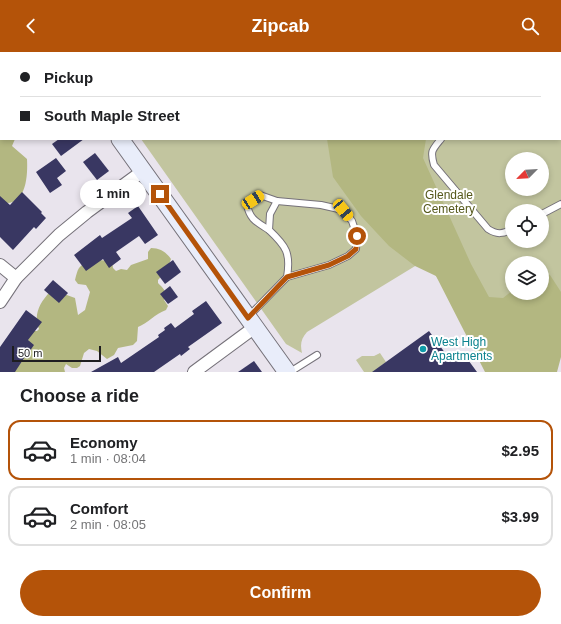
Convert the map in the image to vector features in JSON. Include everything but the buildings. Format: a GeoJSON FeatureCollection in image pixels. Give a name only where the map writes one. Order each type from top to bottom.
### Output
{"type":"FeatureCollection","features":[{"type":"Feature","properties":{"kind":"main road"},"geometry":{"type":"LineString","coordinates":[[121,140],[288,372]]}},
{"type":"Feature","properties":{"kind":"street"},"geometry":{"type":"LineString","coordinates":[[0,302],[16,278],[59,236],[87,212],[143,171]]}},
{"type":"Feature","properties":{"kind":"street"},"geometry":{"type":"LineString","coordinates":[[0,265],[16,278]]}},
{"type":"Feature","properties":{"kind":"street"},"geometry":{"type":"LineString","coordinates":[[194,372],[252,322]]}},
{"type":"Feature","properties":{"kind":"lane"},"geometry":{"type":"LineString","coordinates":[[440,140],[432,150],[431,155],[434,165],[488,229],[496,234],[505,233]]}},
{"type":"Feature","properties":{"kind":"lane"},"geometry":{"type":"LineString","coordinates":[[252,322],[287,277],[289,263],[287,252],[281,242],[269,230],[254,221],[249,214],[247,205],[260,195],[277,201],[322,205],[343,210],[352,221],[357,236],[356,249],[348,256],[329,265],[287,277]]}},
{"type":"Feature","properties":{"kind":"lane"},"geometry":{"type":"LineString","coordinates":[[269,230],[270,214],[277,201]]}},
{"type":"Feature","properties":{"kind":"lane"},"geometry":{"type":"LineString","coordinates":[[549,210],[561,204]]}},
{"type":"Feature","properties":{"kind":"lane"},"geometry":{"type":"LineString","coordinates":[[288,372],[317,354]]}},
{"type":"Feature","properties":{"kind":"green space"},"geometry":{"type":"Polygon","coordinates":[[[0,140],[15,140],[12,146],[27,159],[26,182],[24,190],[15,201],[9,203],[0,202],[0,140]]]}},
{"type":"Feature","properties":{"kind":"green space","name":"Glendale Cemetery"},"geometry":{"type":"Polygon","coordinates":[[[142,140],[561,140],[561,296],[486,349],[425,260],[307,332],[303,337],[301,347],[302,353],[286,344],[142,140]]]}},
{"type":"Feature","properties":{"kind":"green space"},"geometry":{"type":"Polygon","coordinates":[[[327,140],[426,140],[423,158],[471,264],[489,297],[503,298],[505,296],[505,300],[549,300],[549,274],[561,292],[561,357],[557,372],[485,372],[436,276],[415,266],[389,246],[361,216],[333,177],[327,140]]]}},
{"type":"Feature","properties":{"kind":"green space"},"geometry":{"type":"Polygon","coordinates":[[[151,248],[162,251],[171,259],[167,270],[158,280],[158,283],[165,292],[164,300],[168,306],[166,310],[138,327],[137,341],[133,345],[118,348],[114,355],[107,359],[97,351],[89,349],[84,353],[80,366],[77,368],[72,368],[66,364],[64,368],[65,372],[12,372],[29,345],[28,339],[33,331],[37,331],[39,329],[37,324],[38,309],[50,292],[64,294],[75,298],[78,315],[85,310],[90,292],[86,285],[78,284],[75,280],[78,269],[82,265],[86,262],[94,260],[103,260],[112,262],[113,268],[116,271],[121,269],[127,270],[131,265],[148,259],[148,252],[151,248]]]}},
{"type":"Feature","properties":{"kind":"green space"},"geometry":{"type":"Polygon","coordinates":[[[380,353],[386,362],[373,372],[364,372],[356,360],[362,356],[374,356],[380,353]]]}},
{"type":"Feature","properties":{"kind":"place","name":"West High Apartments"},"geometry":{"type":"Point","coordinates":[423,349]}},
{"type":"Feature","properties":{"kind":"route"},"geometry":{"type":"LineString","coordinates":[[160,194],[248,318],[287,277],[329,265],[348,256],[356,249],[357,236]]}}]}
